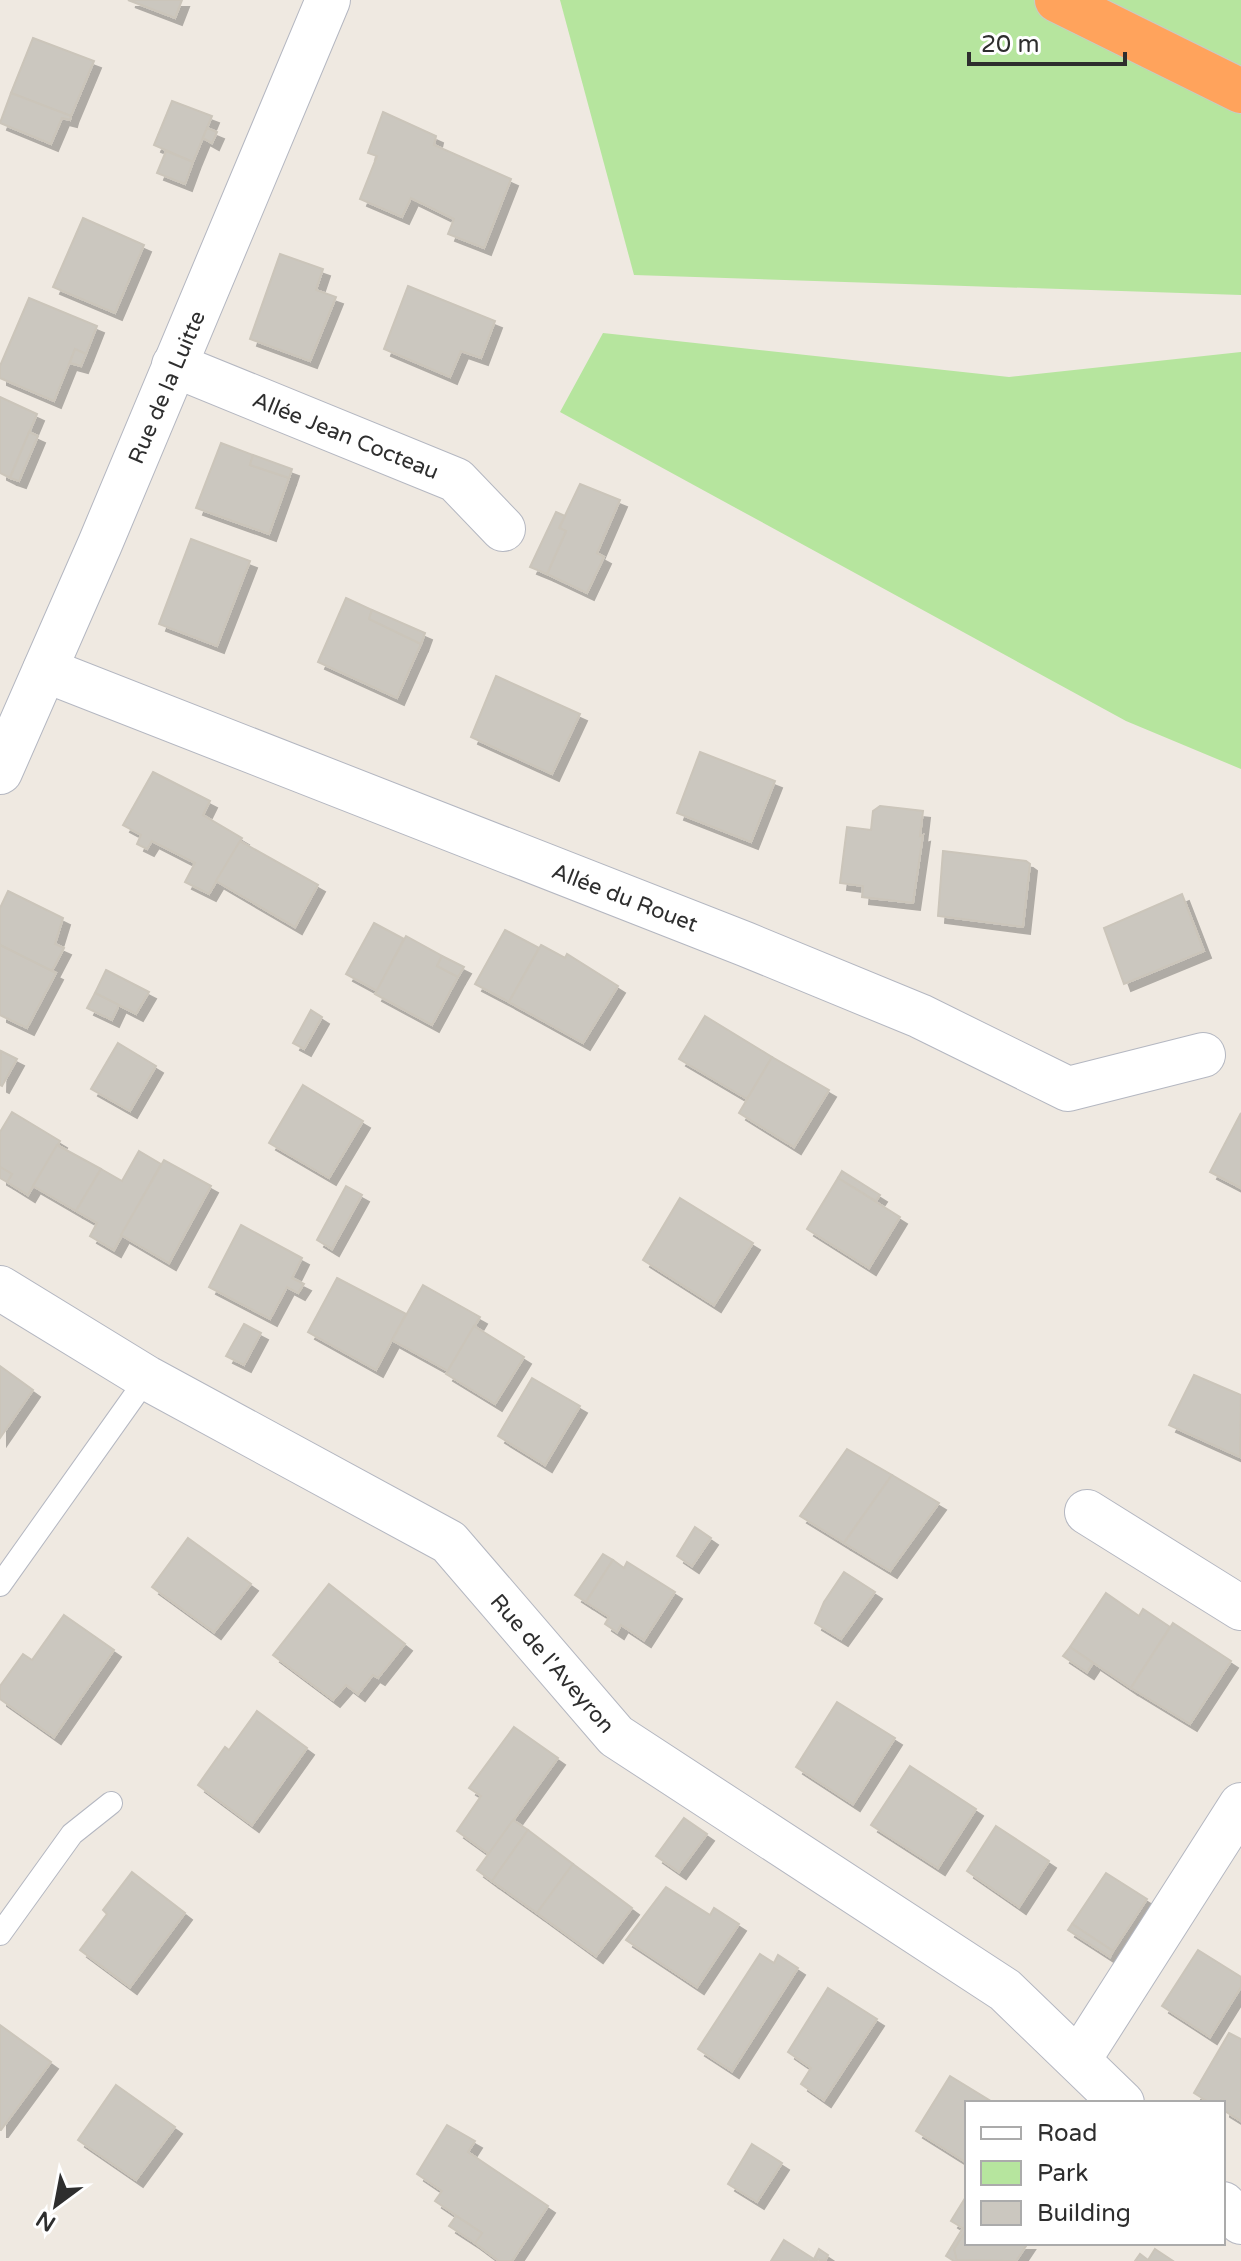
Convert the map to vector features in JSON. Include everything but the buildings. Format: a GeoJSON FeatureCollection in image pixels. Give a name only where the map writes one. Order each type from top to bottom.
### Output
{"type":"FeatureCollection","features":[{"type":"Feature","properties":{"kind":"highway"},"geometry":{"type":"LineString","coordinates":[[1057,0],[1241,91]]}},
{"type":"Feature","properties":{"kind":"street","name":"Rue de la Luitte"},"geometry":{"type":"LineString","coordinates":[[0,772],[328,0]]}},
{"type":"Feature","properties":{"kind":"street","name":"Allée Jean Cocteau"},"geometry":{"type":"LineString","coordinates":[[174,365],[456,480],[503,529]]}},
{"type":"Feature","properties":{"kind":"street","name":"Allée du Rouet"},"geometry":{"type":"LineString","coordinates":[[45,670],[745,944],[920,1016],[1068,1089],[1203,1055]]}},
{"type":"Feature","properties":{"kind":"street","name":"Rue de l'Aveyron"},"geometry":{"type":"LineString","coordinates":[[0,1288],[147,1378],[449,1542],[616,1736],[1005,1990],[1120,2101]]}},
{"type":"Feature","properties":{"kind":"street"},"geometry":{"type":"LineString","coordinates":[[1087,1512],[1241,1608]]}},
{"type":"Feature","properties":{"kind":"street"},"geometry":{"type":"LineString","coordinates":[[1079,2059],[1241,1805]]}},
{"type":"Feature","properties":{"kind":"street"},"geometry":{"type":"LineString","coordinates":[[1225,2206],[1241,2222]]}},
{"type":"Feature","properties":{"kind":"lane"},"geometry":{"type":"LineString","coordinates":[[0,1585],[147,1378]]}},
{"type":"Feature","properties":{"kind":"lane"},"geometry":{"type":"LineString","coordinates":[[0,1934],[72,1834],[111,1803]]}},
{"type":"Feature","properties":{"kind":"green space"},"geometry":{"type":"Polygon","coordinates":[[[560,0],[1241,0],[1241,295],[634,275],[560,0]]]}},
{"type":"Feature","properties":{"kind":"green space"},"geometry":{"type":"Polygon","coordinates":[[[603,333],[1009,377],[1241,352],[1241,769],[1126,721],[560,412],[603,333]]]}}]}
